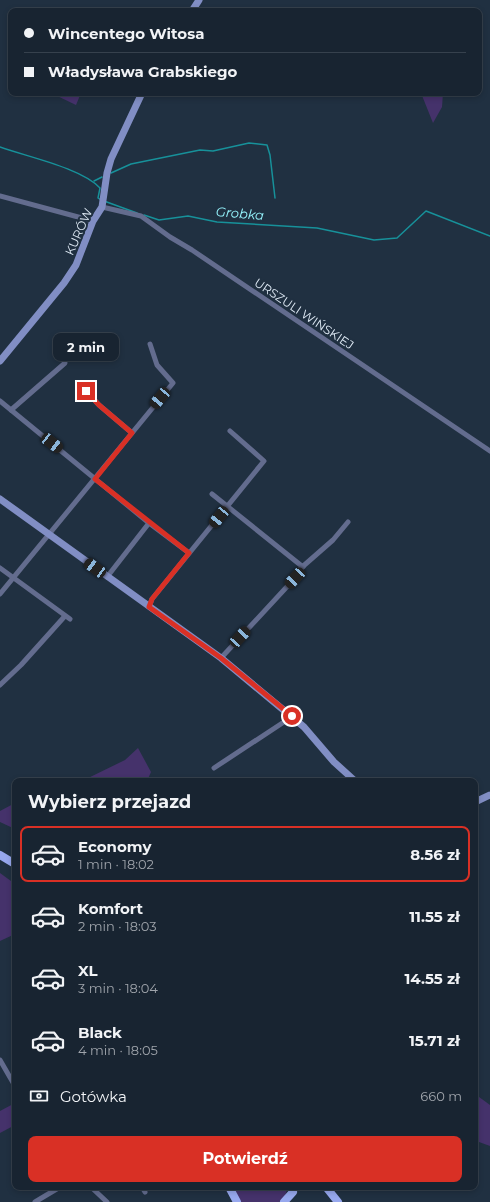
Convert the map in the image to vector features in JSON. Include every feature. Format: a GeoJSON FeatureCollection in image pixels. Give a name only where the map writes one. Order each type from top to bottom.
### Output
{"type":"FeatureCollection","features":[{"type":"Feature","properties":{"kind":"main road"},"geometry":{"type":"LineString","coordinates":[[0,855],[12,862]]}},
{"type":"Feature","properties":{"kind":"main road"},"geometry":{"type":"LineString","coordinates":[[229,1190],[231,1202]]}},
{"type":"Feature","properties":{"kind":"main road"},"geometry":{"type":"LineString","coordinates":[[230,1190],[237,1202]]}},
{"type":"Feature","properties":{"kind":"main road"},"geometry":{"type":"LineString","coordinates":[[284,1202],[293,1190]]}},
{"type":"Feature","properties":{"kind":"main road"},"geometry":{"type":"LineString","coordinates":[[328,1190],[338,1202]]}},
{"type":"Feature","properties":{"kind":"street","name":"KURÓW"},"geometry":{"type":"LineString","coordinates":[[0,361],[72,272],[93,221],[103,204],[107,173],[111,159],[141,96]]}},
{"type":"Feature","properties":{"kind":"street"},"geometry":{"type":"LineString","coordinates":[[0,196],[93,221]]}},
{"type":"Feature","properties":{"kind":"street","name":"URSZULI WIŃSKIEJ"},"geometry":{"type":"LineString","coordinates":[[103,204],[135,214],[151,222],[170,237],[192,250],[490,451]]}},
{"type":"Feature","properties":{"kind":"street"},"geometry":{"type":"LineString","coordinates":[[0,594],[50,535],[173,383],[157,365],[150,344]]}},
{"type":"Feature","properties":{"kind":"street"},"geometry":{"type":"LineString","coordinates":[[11,410],[65,363]]}},
{"type":"Feature","properties":{"kind":"street"},"geometry":{"type":"LineString","coordinates":[[86,391],[99,405],[132,433]]}},
{"type":"Feature","properties":{"kind":"street"},"geometry":{"type":"LineString","coordinates":[[0,401],[149,523],[189,553]]}},
{"type":"Feature","properties":{"kind":"street"},"geometry":{"type":"LineString","coordinates":[[149,607],[152,599],[264,461],[230,431]]}},
{"type":"Feature","properties":{"kind":"street"},"geometry":{"type":"LineString","coordinates":[[212,494],[303,566]]}},
{"type":"Feature","properties":{"kind":"street"},"geometry":{"type":"LineString","coordinates":[[0,499],[221,658],[304,727],[334,762],[352,778]]}},
{"type":"Feature","properties":{"kind":"street"},"geometry":{"type":"LineString","coordinates":[[221,658],[303,566],[333,540],[348,522]]}},
{"type":"Feature","properties":{"kind":"street"},"geometry":{"type":"LineString","coordinates":[[107,577],[149,523]]}},
{"type":"Feature","properties":{"kind":"street"},"geometry":{"type":"LineString","coordinates":[[0,568],[70,619]]}},
{"type":"Feature","properties":{"kind":"street"},"geometry":{"type":"LineString","coordinates":[[0,684],[21,664],[65,616]]}},
{"type":"Feature","properties":{"kind":"street"},"geometry":{"type":"LineString","coordinates":[[214,768],[292,716]]}},
{"type":"Feature","properties":{"kind":"street"},"geometry":{"type":"LineString","coordinates":[[478,800],[490,794]]}},
{"type":"Feature","properties":{"kind":"street"},"geometry":{"type":"LineString","coordinates":[[0,1060],[12,1081]]}},
{"type":"Feature","properties":{"kind":"street"},"geometry":{"type":"LineString","coordinates":[[35,1202],[55,1190]]}},
{"type":"Feature","properties":{"kind":"street"},"geometry":{"type":"LineString","coordinates":[[94,1190],[107,1202]]}},
{"type":"Feature","properties":{"kind":"street"},"geometry":{"type":"LineString","coordinates":[[290,1202],[294,1190]]}},
{"type":"Feature","properties":{"kind":"shaded area"},"geometry":{"type":"Polygon","coordinates":[[[57,96],[80,96],[76,105],[57,96]]]}},
{"type":"Feature","properties":{"kind":"shaded area"},"geometry":{"type":"Polygon","coordinates":[[[422,96],[443,96],[442,107],[433,123],[422,96]]]}},
{"type":"Feature","properties":{"kind":"shaded area"},"geometry":{"type":"Polygon","coordinates":[[[138,748],[151,772],[148,778],[88,778],[125,760],[138,748]]]}},
{"type":"Feature","properties":{"kind":"shaded area"},"geometry":{"type":"Polygon","coordinates":[[[12,805],[12,828],[0,822],[0,811],[12,805]]]}},
{"type":"Feature","properties":{"kind":"shaded area"},"geometry":{"type":"Polygon","coordinates":[[[0,873],[12,882],[12,935],[0,941],[0,873]]]}},
{"type":"Feature","properties":{"kind":"shaded area"},"geometry":{"type":"Polygon","coordinates":[[[478,1096],[490,1105],[490,1146],[479,1142],[478,1096]]]}},
{"type":"Feature","properties":{"kind":"shaded area"},"geometry":{"type":"Polygon","coordinates":[[[12,1105],[12,1127],[0,1133],[0,1111],[12,1105]]]}},
{"type":"Feature","properties":{"kind":"shaded area"},"geometry":{"type":"Polygon","coordinates":[[[233,1190],[287,1190],[285,1196],[279,1202],[241,1202],[233,1190]]]}},
{"type":"Feature","properties":{"kind":"waterway"},"geometry":{"type":"LineString","coordinates":[[111,173],[131,164],[200,150],[213,151],[249,143],[267,145],[270,155],[275,198]]}},
{"type":"Feature","properties":{"kind":"waterway","name":"Grobka"},"geometry":{"type":"LineString","coordinates":[[0,147],[53,164],[80,175],[100,188],[98,198],[101,200]]}},
{"type":"Feature","properties":{"kind":"waterway"},"geometry":{"type":"LineString","coordinates":[[94,181],[102,177]]}},
{"type":"Feature","properties":{"kind":"waterway","name":"Grobka"},"geometry":{"type":"LineString","coordinates":[[104,201],[137,213]]}},
{"type":"Feature","properties":{"kind":"waterway","name":"Grobka"},"geometry":{"type":"LineString","coordinates":[[144,215],[159,220],[188,216],[217,222],[317,228],[374,240],[397,238],[426,211],[490,236]]}},
{"type":"Feature","properties":{"kind":"route"},"geometry":{"type":"LineString","coordinates":[[86,391],[99,405],[132,433],[95,479],[189,553],[152,599],[149,607],[221,658],[292,716]]}}]}
